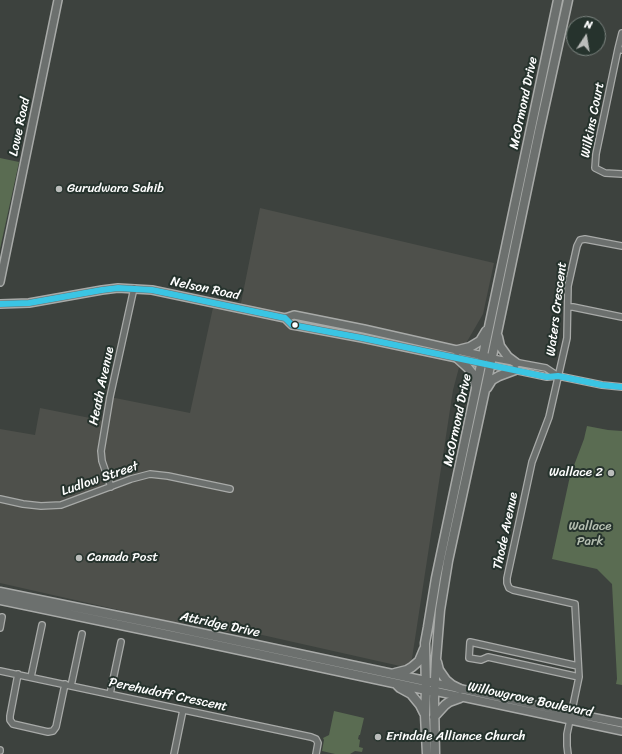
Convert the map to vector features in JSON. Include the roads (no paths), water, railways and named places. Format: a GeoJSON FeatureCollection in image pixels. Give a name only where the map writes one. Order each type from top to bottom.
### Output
{"type":"FeatureCollection","features":[{"type":"Feature","properties":{"kind":"main road","name":"McOrmond Drive"},"geometry":{"type":"LineString","coordinates":[[427,754],[425,715],[430,690],[434,683],[440,610],[448,561],[485,390],[489,326],[558,0]]}},
{"type":"Feature","properties":{"kind":"main road","name":"McOrmond Drive"},"geometry":{"type":"LineString","coordinates":[[435,754],[434,717],[430,690],[426,681],[425,642],[436,578],[476,389],[498,328],[568,0]]}},
{"type":"Feature","properties":{"kind":"main road"},"geometry":{"type":"LineString","coordinates":[[476,389],[472,373],[457,354],[480,340],[489,326]]}},
{"type":"Feature","properties":{"kind":"main road"},"geometry":{"type":"LineString","coordinates":[[485,390],[492,380],[516,367],[500,346],[498,328]]}},
{"type":"Feature","properties":{"kind":"main road"},"geometry":{"type":"LineString","coordinates":[[452,506],[457,522]]}},
{"type":"Feature","properties":{"kind":"main road","name":"Attridge Drive"},"geometry":{"type":"LineString","coordinates":[[0,592],[434,683]]}},
{"type":"Feature","properties":{"kind":"main road","name":"Attridge Drive"},"geometry":{"type":"LineString","coordinates":[[0,600],[202,641],[430,690]]}},
{"type":"Feature","properties":{"kind":"main road"},"geometry":{"type":"LineString","coordinates":[[390,674],[407,670],[416,664],[424,650],[425,642]]}},
{"type":"Feature","properties":{"kind":"main road"},"geometry":{"type":"LineString","coordinates":[[434,717],[460,693],[446,680],[439,670],[436,659]]}},
{"type":"Feature","properties":{"kind":"main road"},"geometry":{"type":"LineString","coordinates":[[395,683],[400,688],[411,694],[420,705],[425,715]]}},
{"type":"Feature","properties":{"kind":"street","name":"Lowe Road"},"geometry":{"type":"LineString","coordinates":[[0,282],[58,0]]}},
{"type":"Feature","properties":{"kind":"street"},"geometry":{"type":"LineString","coordinates":[[620,49],[622,33]]}},
{"type":"Feature","properties":{"kind":"street","name":"Wilkins Court"},"geometry":{"type":"LineString","coordinates":[[620,49],[596,154],[595,168],[605,173],[622,174]]}},
{"type":"Feature","properties":{"kind":"street","name":"Waters Crescent"},"geometry":{"type":"LineString","coordinates":[[558,376],[567,338],[568,286],[577,246],[580,240],[585,239],[622,246]]}},
{"type":"Feature","properties":{"kind":"street","name":"Nelson Road"},"geometry":{"type":"LineString","coordinates":[[0,304],[28,304],[118,288],[152,290],[285,318],[292,325],[487,360]]}},
{"type":"Feature","properties":{"kind":"street","name":"Heath Avenue"},"geometry":{"type":"LineString","coordinates":[[111,487],[102,461],[101,450],[110,397],[134,288]]}},
{"type":"Feature","properties":{"kind":"street"},"geometry":{"type":"LineString","coordinates":[[568,307],[622,317]]}},
{"type":"Feature","properties":{"kind":"street"},"geometry":{"type":"LineString","coordinates":[[487,360],[516,367],[546,368],[558,376],[602,386],[622,387]]}},
{"type":"Feature","properties":{"kind":"street","name":"Thode Avenue"},"geometry":{"type":"LineString","coordinates":[[558,376],[549,417],[532,462],[507,583],[509,588],[513,590],[575,604],[579,677],[567,734],[568,754]]}},
{"type":"Feature","properties":{"kind":"street","name":"Ludlow Street"},"geometry":{"type":"LineString","coordinates":[[0,500],[41,506],[61,505],[131,479],[150,474],[174,477],[230,489]]}},
{"type":"Feature","properties":{"kind":"street"},"geometry":{"type":"LineString","coordinates":[[0,628],[2,616]]}},
{"type":"Feature","properties":{"kind":"street"},"geometry":{"type":"LineString","coordinates":[[31,677],[42,625]]}},
{"type":"Feature","properties":{"kind":"street"},"geometry":{"type":"LineString","coordinates":[[71,686],[82,634]]}},
{"type":"Feature","properties":{"kind":"street"},"geometry":{"type":"LineString","coordinates":[[110,694],[121,642]]}},
{"type":"Feature","properties":{"kind":"street"},"geometry":{"type":"LineString","coordinates":[[578,666],[470,642],[469,658],[481,660],[488,657],[579,677]]}},
{"type":"Feature","properties":{"kind":"street","name":"Perehudoff Crescent"},"geometry":{"type":"LineString","coordinates":[[0,671],[311,737],[316,739],[318,743],[316,754]]}},
{"type":"Feature","properties":{"kind":"street"},"geometry":{"type":"LineString","coordinates":[[18,674],[10,720],[14,724],[48,732],[56,727],[65,684]]}},
{"type":"Feature","properties":{"kind":"street","name":"Willowgrove Boulevard"},"geometry":{"type":"LineString","coordinates":[[434,683],[460,693]]}},
{"type":"Feature","properties":{"kind":"street","name":"Willowgrove Boulevard"},"geometry":{"type":"LineString","coordinates":[[430,690],[460,693],[570,716],[622,723]]}},
{"type":"Feature","properties":{"kind":"street"},"geometry":{"type":"LineString","coordinates":[[174,754],[183,710]]}},
{"type":"Feature","properties":{"kind":"street","name":"Willowgrove Boulevard"},"geometry":{"type":"LineString","coordinates":[[570,716],[622,731]]}},
{"type":"Feature","properties":{"kind":"place","name":"Gurudwara Sahib"},"geometry":{"type":"Point","coordinates":[59,189]}},
{"type":"Feature","properties":{"kind":"place","name":"Wallace 2"},"geometry":{"type":"Point","coordinates":[611,473]}},
{"type":"Feature","properties":{"kind":"place","name":"Canada Post"},"geometry":{"type":"Point","coordinates":[79,558]}},
{"type":"Feature","properties":{"kind":"place","name":"Erindale Alliance Church"},"geometry":{"type":"Point","coordinates":[378,737]}},
{"type":"Feature","properties":{"kind":"park label","name":"Wallace Park"},"geometry":{"type":"Point","coordinates":[590,534]}}]}
